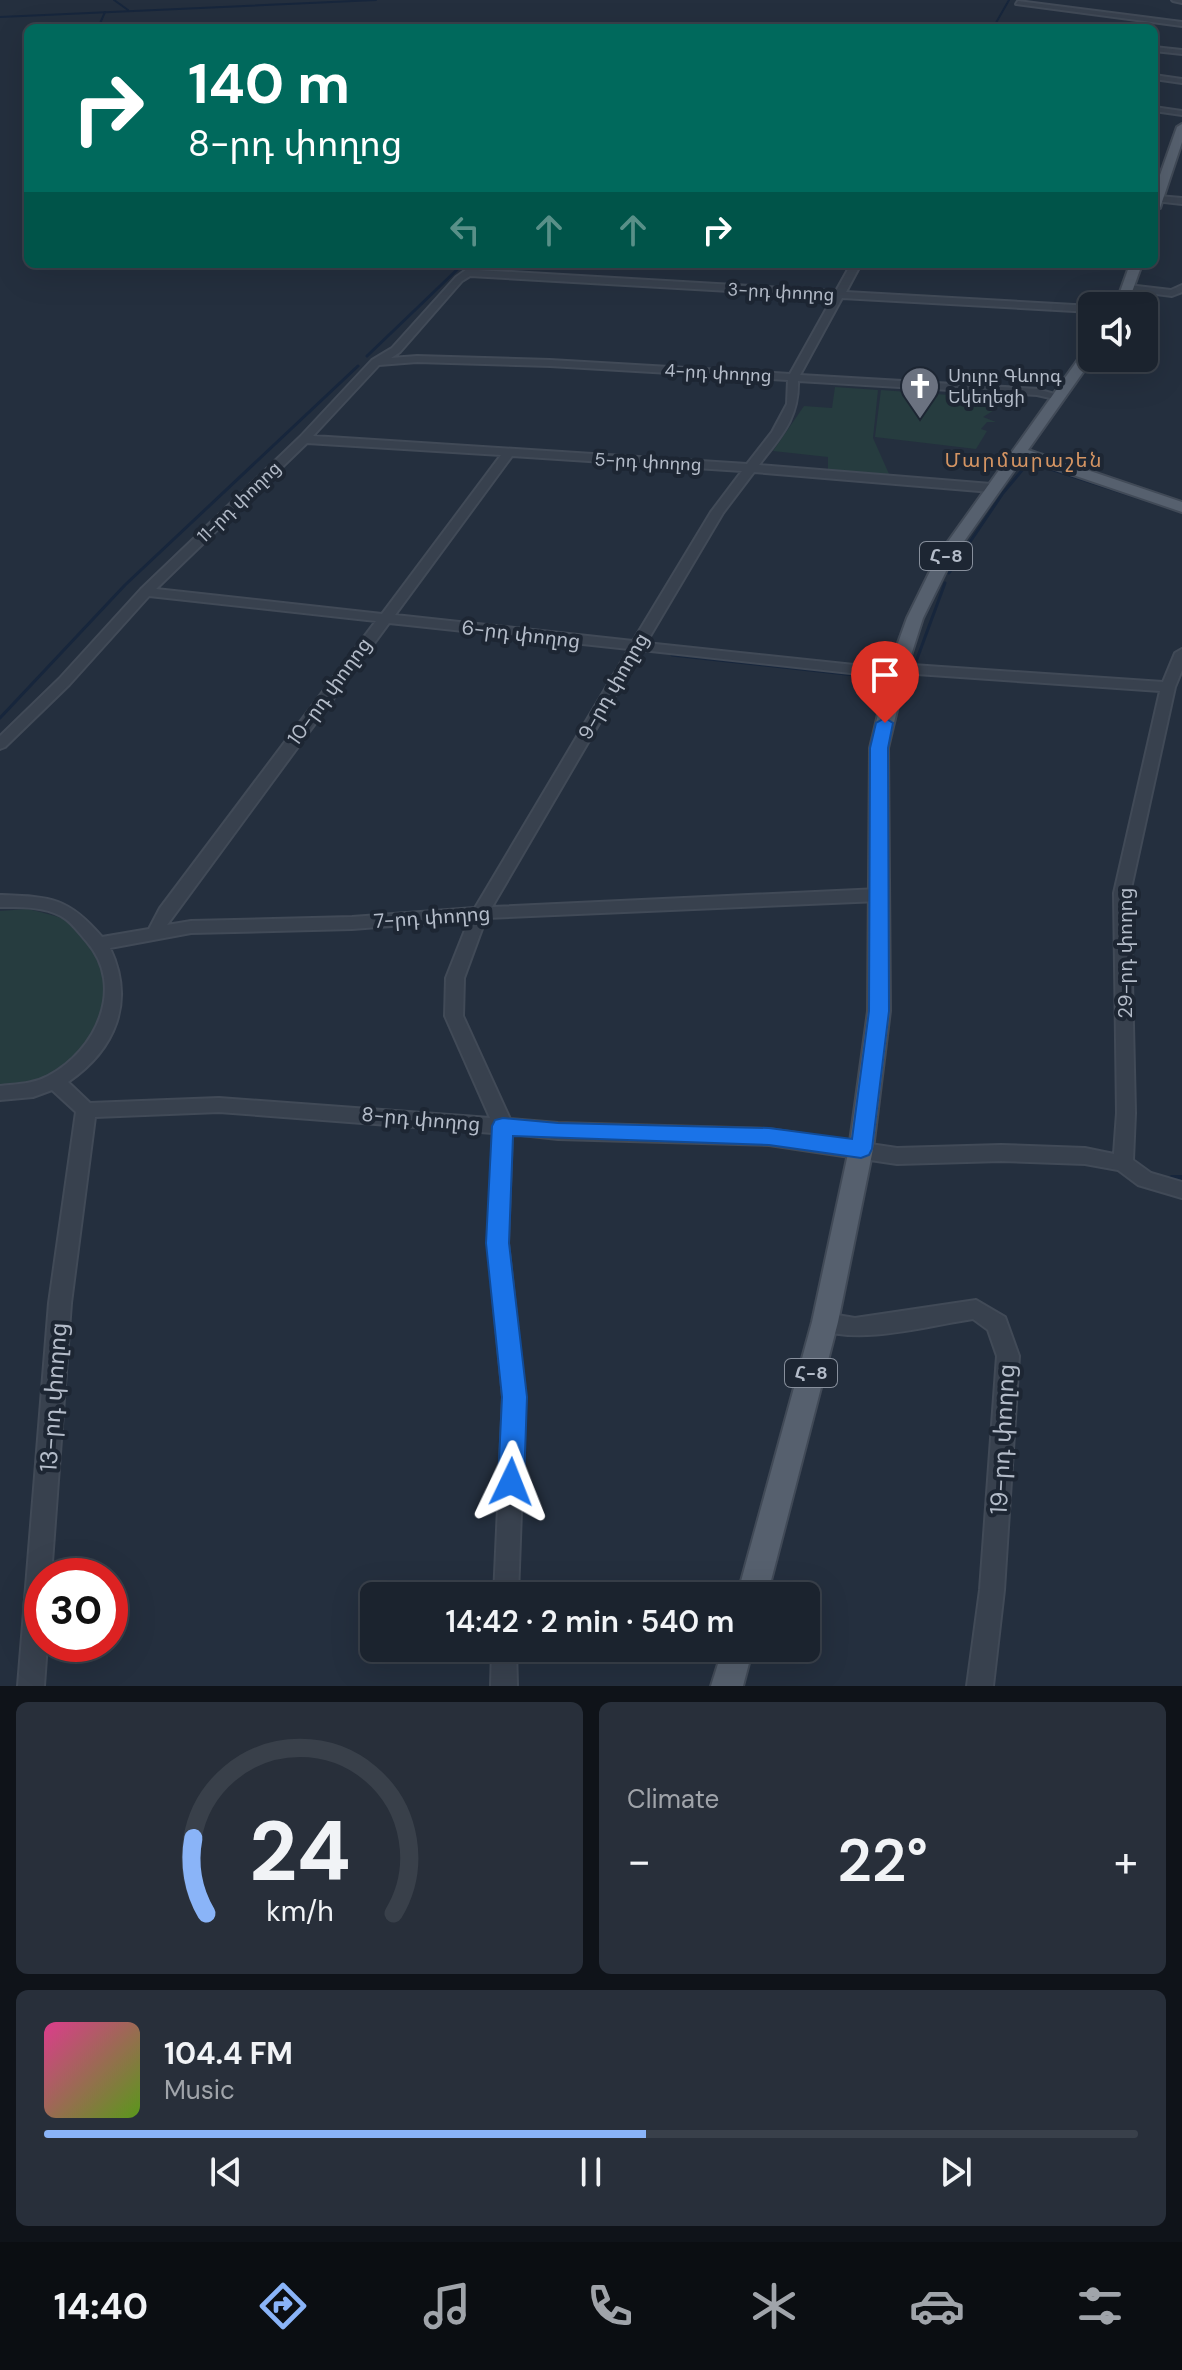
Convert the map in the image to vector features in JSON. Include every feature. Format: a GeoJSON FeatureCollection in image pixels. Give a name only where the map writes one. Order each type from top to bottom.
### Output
{"type":"FeatureCollection","features":[{"type":"Feature","properties":{"kind":"main road"},"geometry":{"type":"LineString","coordinates":[[1158,195],[1182,127]]}},
{"type":"Feature","properties":{"kind":"main road"},"geometry":{"type":"LineString","coordinates":[[1126,292],[1135,268]]}},
{"type":"Feature","properties":{"kind":"main road","name":"Հ-8"},"geometry":{"type":"LineString","coordinates":[[756,1582],[825,1322],[861,1149],[879,1011],[879,748],[897,671],[935,576],[991,488],[1078,370]]}},
{"type":"Feature","properties":{"kind":"main road"},"geometry":{"type":"LineString","coordinates":[[1019,452],[1182,507]]}},
{"type":"Feature","properties":{"kind":"main road"},"geometry":{"type":"LineString","coordinates":[[727,1686],[734,1662]]}},
{"type":"Feature","properties":{"kind":"street"},"geometry":{"type":"LineString","coordinates":[[1175,0],[1182,1]]}},
{"type":"Feature","properties":{"kind":"street"},"geometry":{"type":"LineString","coordinates":[[1018,3],[1182,24]]}},
{"type":"Feature","properties":{"kind":"street"},"geometry":{"type":"LineString","coordinates":[[1158,49],[1182,52]]}},
{"type":"Feature","properties":{"kind":"street"},"geometry":{"type":"LineString","coordinates":[[1158,78],[1182,81]]}},
{"type":"Feature","properties":{"kind":"street"},"geometry":{"type":"LineString","coordinates":[[1158,110],[1182,113]]}},
{"type":"Feature","properties":{"kind":"street"},"geometry":{"type":"LineString","coordinates":[[1158,203],[1182,201]]}},
{"type":"Feature","properties":{"kind":"street","name":"3-րդ փողոց"},"geometry":{"type":"LineString","coordinates":[[475,268],[837,295],[1078,308]]}},
{"type":"Feature","properties":{"kind":"street","name":"11-րդ փողոց"},"geometry":{"type":"LineString","coordinates":[[0,744],[64,682],[146,592],[304,439],[376,362],[396,350],[459,279],[475,268]]}},
{"type":"Feature","properties":{"kind":"street","name":"9-րդ փողոց"},"geometry":{"type":"LineString","coordinates":[[503,1126],[454,1016],[455,978],[480,913],[717,512],[777,433],[793,404],[793,378],[854,268]]}},
{"type":"Feature","properties":{"kind":"street"},"geometry":{"type":"LineString","coordinates":[[1128,288],[1172,293],[1182,288]]}},
{"type":"Feature","properties":{"kind":"street","name":"4-րդ փողոց"},"geometry":{"type":"LineString","coordinates":[[376,362],[417,359],[536,362],[1037,392],[1059,397]]}},
{"type":"Feature","properties":{"kind":"street","name":"5-րդ փողոց"},"geometry":{"type":"LineString","coordinates":[[304,439],[749,468],[991,488]]}},
{"type":"Feature","properties":{"kind":"street","name":"10-րդ փողոց"},"geometry":{"type":"LineString","coordinates":[[156,931],[166,912],[508,454]]}},
{"type":"Feature","properties":{"kind":"street","name":"6-րդ փողոց"},"geometry":{"type":"LineString","coordinates":[[146,592],[636,648],[897,671],[1168,687]]}},
{"type":"Feature","properties":{"kind":"street","name":"29-րդ փողոց"},"geometry":{"type":"LineString","coordinates":[[1123,1163],[1126,1113],[1122,893],[1168,687],[1182,653]]}},
{"type":"Feature","properties":{"kind":"street","name":"7-րդ փողոց"},"geometry":{"type":"LineString","coordinates":[[102,943],[191,927],[352,923],[480,913],[879,895]]}},
{"type":"Feature","properties":{"kind":"street"},"geometry":{"type":"LineString","coordinates":[[0,901],[37,902],[68,912],[102,943],[114,970],[112,1010],[89,1056],[73,1072],[55,1081],[33,1090],[0,1093]]}},
{"type":"Feature","properties":{"kind":"street"},"geometry":{"type":"LineString","coordinates":[[55,1081],[86,1110]]}},
{"type":"Feature","properties":{"kind":"street","name":"8-րդ փողոց"},"geometry":{"type":"LineString","coordinates":[[86,1110],[219,1105],[558,1131],[769,1137],[897,1156],[1015,1153],[1085,1156],[1123,1163],[1145,1179],[1182,1190]]}},
{"type":"Feature","properties":{"kind":"street","name":"13-րդ փողոց"},"geometry":{"type":"LineString","coordinates":[[31,1686],[60,1303],[86,1110]]}},
{"type":"Feature","properties":{"kind":"street"},"geometry":{"type":"LineString","coordinates":[[503,1126],[498,1243],[514,1397],[507,1582]]}},
{"type":"Feature","properties":{"kind":"street","name":"19-րդ փողոց"},"geometry":{"type":"LineString","coordinates":[[825,1322],[855,1327],[976,1309],[997,1324],[1008,1356],[992,1590],[980,1686]]}},
{"type":"Feature","properties":{"kind":"street"},"geometry":{"type":"LineString","coordinates":[[504,1662],[504,1686]]}},
{"type":"Feature","properties":{"kind":"green space"},"geometry":{"type":"Polygon","coordinates":[[[835,387],[878,390],[873,438],[889,474],[828,470],[828,457],[773,451],[804,406],[832,408],[835,387]]]}},
{"type":"Feature","properties":{"kind":"green space"},"geometry":{"type":"Polygon","coordinates":[[[881,390],[990,398],[1004,404],[983,417],[996,422],[987,422],[981,429],[987,431],[976,449],[875,437],[881,390]]]}},
{"type":"Feature","properties":{"kind":"green space"},"geometry":{"type":"Polygon","coordinates":[[[27,909],[65,920],[88,934],[101,957],[112,995],[84,1052],[37,1081],[0,1087],[0,911],[27,909]]]}},
{"type":"Feature","properties":{"kind":"waterway"},"geometry":{"type":"LineString","coordinates":[[114,0],[128,10]]}},
{"type":"Feature","properties":{"kind":"waterway"},"geometry":{"type":"LineString","coordinates":[[105,12],[376,0]]}},
{"type":"Feature","properties":{"kind":"waterway"},"geometry":{"type":"LineString","coordinates":[[995,24],[1009,0]]}},
{"type":"Feature","properties":{"kind":"waterway"},"geometry":{"type":"LineString","coordinates":[[0,17],[105,12]]}},
{"type":"Feature","properties":{"kind":"waterway"},"geometry":{"type":"LineString","coordinates":[[100,24],[105,12]]}},
{"type":"Feature","properties":{"kind":"waterway"},"geometry":{"type":"LineString","coordinates":[[367,356],[459,268]]}},
{"type":"Feature","properties":{"kind":"waterway"},"geometry":{"type":"LineString","coordinates":[[0,718],[125,585],[358,366]]}},
{"type":"Feature","properties":{"kind":"waterway"},"geometry":{"type":"LineString","coordinates":[[949,573],[1003,493],[1029,462],[1182,512]]}},
{"type":"Feature","properties":{"kind":"waterway"},"geometry":{"type":"LineString","coordinates":[[914,667],[945,583]]}},
{"type":"Feature","properties":{"kind":"waterway"},"geometry":{"type":"LineString","coordinates":[[672,655],[873,677]]}},
{"type":"Feature","properties":{"kind":"waterway"},"geometry":{"type":"LineString","coordinates":[[905,702],[912,675]]}},
{"type":"Feature","properties":{"kind":"waterway"},"geometry":{"type":"LineString","coordinates":[[1172,1178],[1182,1178]]}},
{"type":"Feature","properties":{"kind":"place","name":"Սուրբ Գևորգ Եկեղեցի"},"geometry":{"type":"Point","coordinates":[920,420]}},
{"type":"Feature","properties":{"kind":"district","name":"Մարմարաշեն"},"geometry":{"type":"Point","coordinates":[1024,460]}},
{"type":"Feature","properties":{"kind":"route"},"geometry":{"type":"LineString","coordinates":[[511,1482],[514,1397],[498,1243],[503,1126],[558,1131],[769,1137],[861,1149],[879,1011],[879,748],[885,723]]}}]}
